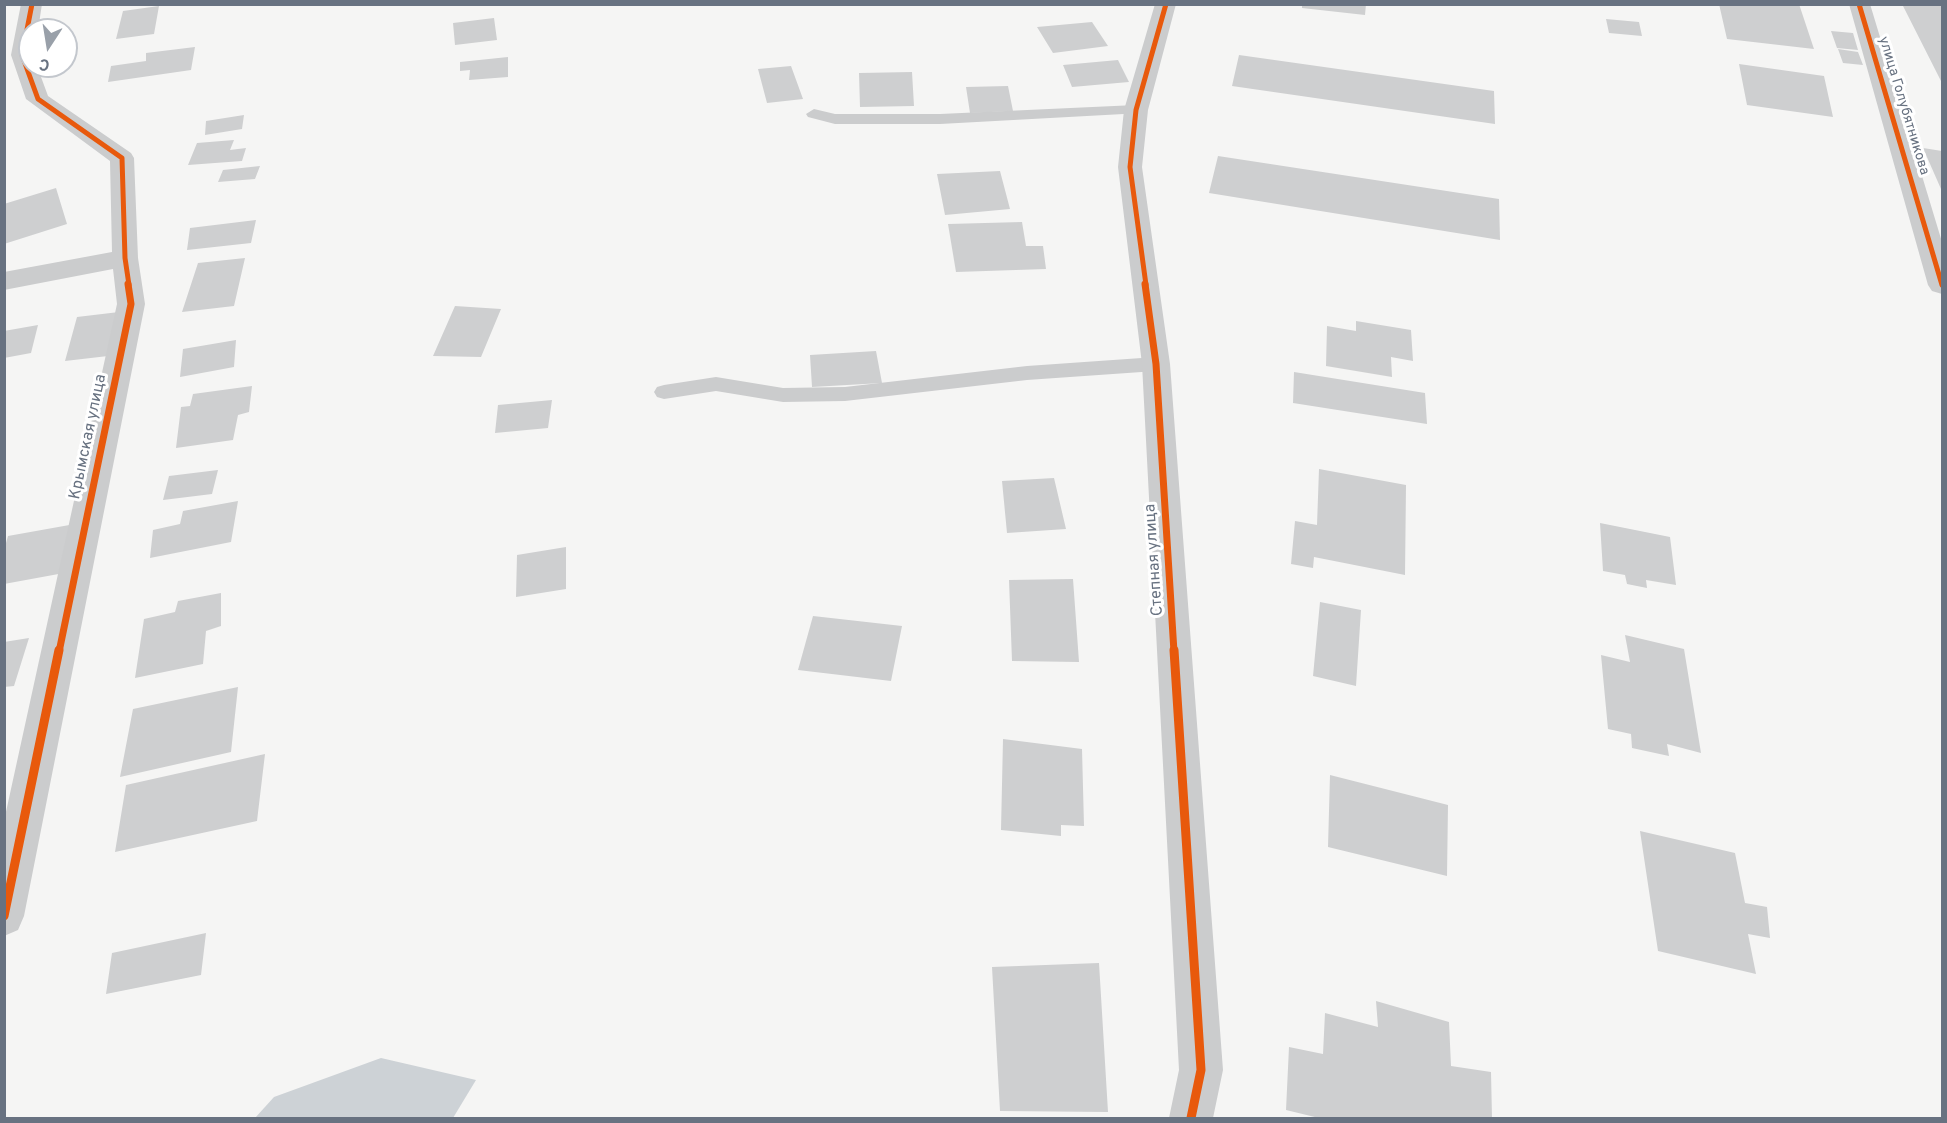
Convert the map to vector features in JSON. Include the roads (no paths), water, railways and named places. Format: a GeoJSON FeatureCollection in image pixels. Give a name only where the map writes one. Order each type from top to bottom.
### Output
{"type":"FeatureCollection","features":[{"type":"Feature","properties":{"kind":"street","name":"Крымская улица"},"geometry":{"type":"LineString","coordinates":[[4,916],[131,304],[125,258],[122,158],[38,99],[22,56],[32,4]]}},
{"type":"Feature","properties":{"kind":"street","name":"Степная улица"},"geometry":{"type":"LineString","coordinates":[[1166,4],[1136,110],[1130,167],[1156,364],[1201,1070],[1191,1119]]}},
{"type":"Feature","properties":{"kind":"street","name":"улица Голубятникова"},"geometry":{"type":"LineString","coordinates":[[1859,4],[1942,285]]}},
{"type":"Feature","properties":{"kind":"street"},"geometry":{"type":"LineString","coordinates":[[4,281],[125,258]]}},
{"type":"Feature","properties":{"kind":"lane"},"geometry":{"type":"LineString","coordinates":[[814,114],[835,119],[940,119],[1136,110]]}},
{"type":"Feature","properties":{"kind":"lane"},"geometry":{"type":"LineString","coordinates":[[664,392],[716,384],[783,395],[845,394],[1026,373],[1156,364]]}}]}
